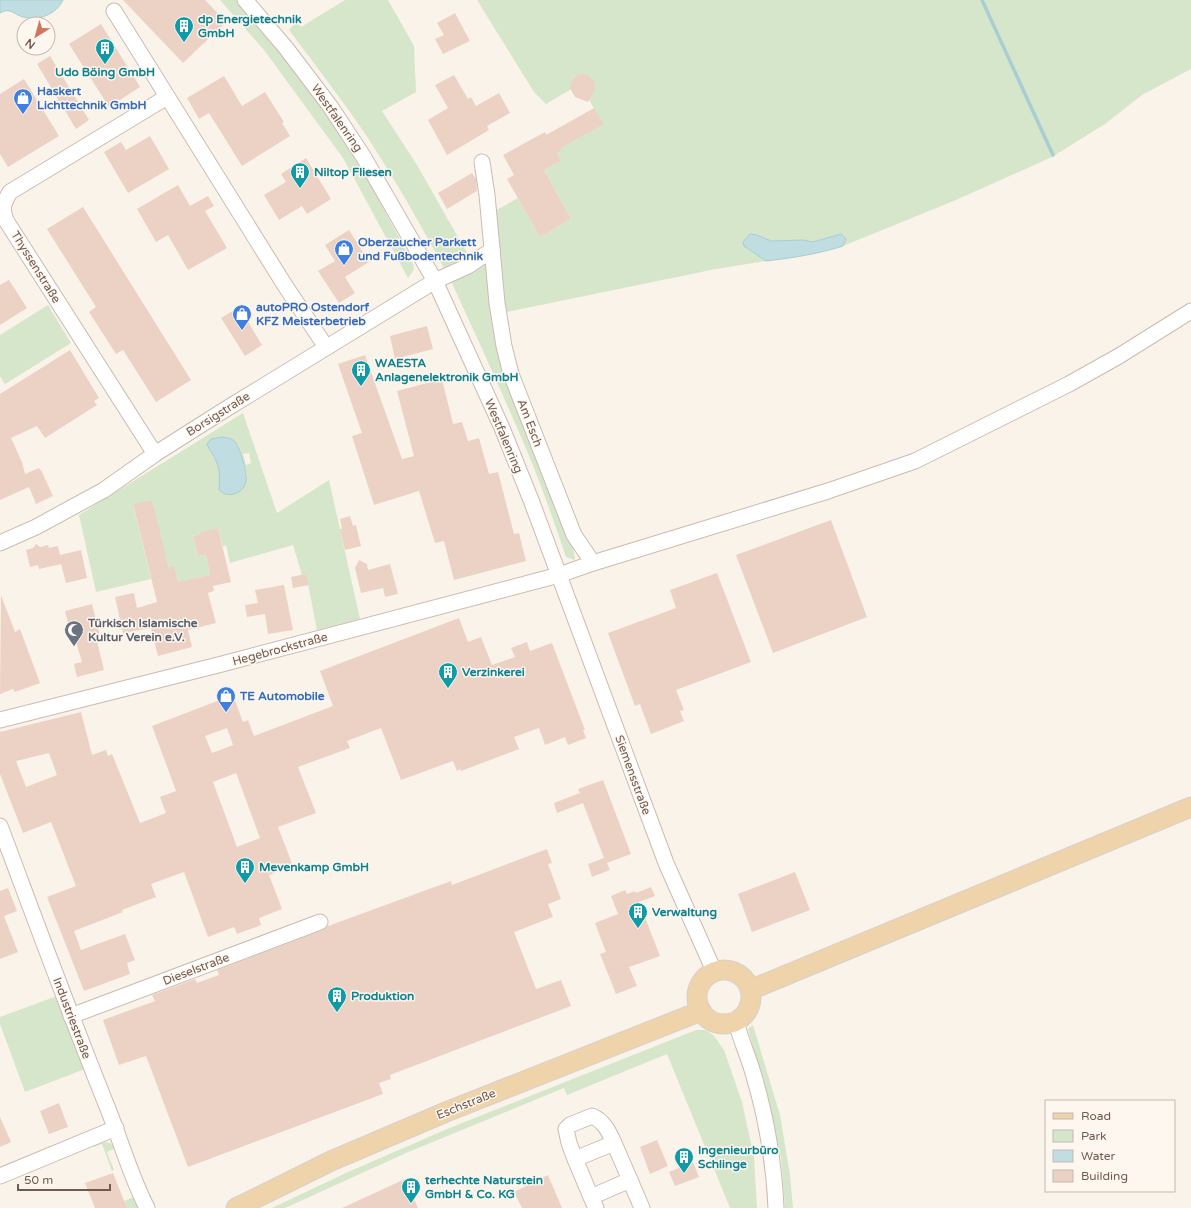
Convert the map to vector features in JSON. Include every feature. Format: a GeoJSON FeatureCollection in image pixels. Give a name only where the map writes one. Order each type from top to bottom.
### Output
{"type":"FeatureCollection","features":[{"type":"Feature","properties":{"kind":"main road"},"geometry":{"type":"LineString","coordinates":[[750,990],[1191,807]]}},
{"type":"Feature","properties":{"kind":"main road"},"geometry":{"type":"LineString","coordinates":[[714,971],[731,971],[740,975],[746,981],[750,990],[751,998],[749,1007],[744,1015],[736,1021],[727,1024],[717,1023],[708,1018],[701,1011],[697,1002],[697,993],[700,984],[706,976],[714,971]]}},
{"type":"Feature","properties":{"kind":"main road","name":"Eschstraße"},"geometry":{"type":"LineString","coordinates":[[236,1208],[331,1161],[446,1112],[701,1011]]}},
{"type":"Feature","properties":{"kind":"street","name":"Westfalenring"},"geometry":{"type":"LineString","coordinates":[[245,0],[282,43],[330,106],[362,156],[435,281],[502,428],[559,575]]}},
{"type":"Feature","properties":{"kind":"street"},"geometry":{"type":"LineString","coordinates":[[114,11],[284,284],[326,348]]}},
{"type":"Feature","properties":{"kind":"street","name":"Thyssenstraße"},"geometry":{"type":"LineString","coordinates":[[154,454],[7,222],[3,213],[4,202],[10,192],[167,97]]}},
{"type":"Feature","properties":{"kind":"street","name":"Am Esch"},"geometry":{"type":"LineString","coordinates":[[482,162],[487,195],[497,303],[504,346],[511,374],[574,535],[593,562]]}},
{"type":"Feature","properties":{"kind":"street"},"geometry":{"type":"LineString","coordinates":[[435,281],[468,266],[492,250]]}},
{"type":"Feature","properties":{"kind":"street","name":"Borsigstraße"},"geometry":{"type":"LineString","coordinates":[[0,543],[36,527],[104,490],[154,454],[435,281]]}},
{"type":"Feature","properties":{"kind":"street","name":"Hegebrockstraße"},"geometry":{"type":"LineString","coordinates":[[0,720],[214,666],[559,575],[593,562],[828,491],[915,461],[1069,384],[1119,356],[1191,311]]}},
{"type":"Feature","properties":{"kind":"street","name":"Siemensstraße"},"geometry":{"type":"LineString","coordinates":[[559,575],[666,863],[714,971]]}},
{"type":"Feature","properties":{"kind":"street","name":"Industriestraße"},"geometry":{"type":"LineString","coordinates":[[0,826],[71,1016],[116,1128],[136,1187],[147,1208]]}},
{"type":"Feature","properties":{"kind":"street","name":"Dieselstraße"},"geometry":{"type":"LineString","coordinates":[[71,1016],[320,922]]}},
{"type":"Feature","properties":{"kind":"street"},"geometry":{"type":"LineString","coordinates":[[736,1021],[753,1073],[768,1138],[774,1173],[776,1208]]}},
{"type":"Feature","properties":{"kind":"street"},"geometry":{"type":"LineString","coordinates":[[630,1180],[593,1202],[569,1143],[566,1129],[570,1125],[592,1116],[598,1118],[606,1127],[614,1143],[630,1180],[642,1208]]}},
{"type":"Feature","properties":{"kind":"street"},"geometry":{"type":"LineString","coordinates":[[0,1176],[116,1128]]}},
{"type":"Feature","properties":{"kind":"street"},"geometry":{"type":"LineString","coordinates":[[575,1159],[614,1143]]}},
{"type":"Feature","properties":{"kind":"green space"},"geometry":{"type":"Polygon","coordinates":[[[220,0],[237,0],[273,43],[331,120],[373,189],[413,264],[414,269],[408,278],[343,158],[264,50],[220,0]]]}},
{"type":"Feature","properties":{"kind":"green space"},"geometry":{"type":"Polygon","coordinates":[[[345,0],[388,0],[414,46],[416,92],[382,111],[417,165],[471,260],[446,272],[389,171],[368,138],[289,30],[296,22],[301,27],[345,0]]]}},
{"type":"Feature","properties":{"kind":"green space"},"geometry":{"type":"Polygon","coordinates":[[[477,0],[1191,0],[1191,69],[1142,95],[1105,124],[1052,157],[956,200],[843,246],[846,239],[841,234],[813,242],[803,240],[771,241],[757,235],[744,246],[766,261],[716,269],[502,313],[491,213],[518,198],[540,237],[571,219],[544,170],[561,161],[556,151],[603,124],[580,84],[546,104],[534,92],[477,0]]]}},
{"type":"Feature","properties":{"kind":"green space"},"geometry":{"type":"Polygon","coordinates":[[[480,263],[491,266],[494,298],[573,546],[575,560],[566,557],[548,504],[532,464],[451,281],[480,263]]]}},
{"type":"Feature","properties":{"kind":"green space"},"geometry":{"type":"Polygon","coordinates":[[[48,305],[71,343],[5,384],[0,376],[0,335],[48,305]]]}},
{"type":"Feature","properties":{"kind":"green space"},"geometry":{"type":"Polygon","coordinates":[[[243,413],[277,513],[329,480],[360,619],[317,630],[306,574],[302,575],[293,545],[230,563],[226,545],[223,547],[218,528],[201,532],[201,534],[193,536],[198,556],[206,555],[210,575],[185,581],[179,586],[174,567],[169,568],[151,500],[133,505],[151,579],[96,592],[79,515],[243,413]],[[238,444],[209,449],[218,468],[219,490],[228,495],[247,476],[238,444]],[[249,453],[243,454],[246,465],[251,463],[249,453]]]}},
{"type":"Feature","properties":{"kind":"green space"},"geometry":{"type":"Polygon","coordinates":[[[57,996],[85,1069],[25,1092],[0,1024],[0,1017],[57,996]]]}},
{"type":"Feature","properties":{"kind":"green space"},"geometry":{"type":"Polygon","coordinates":[[[753,1025],[780,1115],[790,1175],[793,1208],[785,1208],[781,1157],[748,1029],[753,1025]]]}},
{"type":"Feature","properties":{"kind":"green space"},"geometry":{"type":"Polygon","coordinates":[[[696,1030],[706,1030],[714,1036],[724,1050],[742,1102],[754,1157],[757,1208],[730,1208],[667,1054],[567,1095],[564,1088],[406,1153],[285,1208],[272,1208],[346,1173],[447,1129],[696,1030]]]}},
{"type":"Feature","properties":{"kind":"green space"},"geometry":{"type":"Polygon","coordinates":[[[104,1142],[110,1143],[116,1148],[107,1152],[114,1170],[112,1171],[102,1144],[93,1146],[104,1142]]]}},
{"type":"Feature","properties":{"kind":"green space"},"geometry":{"type":"Polygon","coordinates":[[[134,1197],[139,1208],[127,1208],[124,1201],[134,1197]]]}},
{"type":"Feature","properties":{"kind":"water"},"geometry":{"type":"Polygon","coordinates":[[[0,0],[63,0],[56,10],[46,16],[21,16],[9,11],[3,11],[0,13],[0,0]]]}},
{"type":"Feature","properties":{"kind":"water"},"geometry":{"type":"Polygon","coordinates":[[[750,234],[757,235],[771,241],[803,240],[813,242],[841,234],[846,239],[843,246],[834,249],[785,259],[766,261],[744,246],[743,242],[750,234]]]}},
{"type":"Feature","properties":{"kind":"water"},"geometry":{"type":"Polygon","coordinates":[[[222,437],[231,439],[236,443],[240,450],[245,468],[246,482],[242,490],[231,495],[223,493],[219,490],[220,478],[218,468],[207,444],[211,439],[222,437]]]}},
{"type":"Feature","properties":{"kind":"building","name":"dp Energietechnik GmbH"},"geometry":{"type":"Polygon","coordinates":[[[123,0],[205,0],[226,22],[183,63],[123,0]]]}},
{"type":"Feature","properties":{"kind":"building"},"geometry":{"type":"Polygon","coordinates":[[[455,13],[470,41],[443,54],[435,39],[444,35],[437,23],[455,13]]]}},
{"type":"Feature","properties":{"kind":"building","name":"Udo Böing GmbH"},"geometry":{"type":"Polygon","coordinates":[[[101,24],[140,87],[109,107],[69,44],[101,24]]]}},
{"type":"Feature","properties":{"kind":"building"},"geometry":{"type":"Polygon","coordinates":[[[50,56],[89,120],[76,129],[37,64],[50,56]]]}},
{"type":"Feature","properties":{"kind":"building"},"geometry":{"type":"Polygon","coordinates":[[[582,74],[589,76],[595,83],[594,92],[588,102],[575,97],[570,86],[573,79],[582,74]]]}},
{"type":"Feature","properties":{"kind":"building"},"geometry":{"type":"Polygon","coordinates":[[[454,75],[468,99],[471,97],[476,106],[499,93],[510,113],[487,126],[489,130],[447,155],[428,120],[448,108],[435,85],[454,75]]]}},
{"type":"Feature","properties":{"kind":"building"},"geometry":{"type":"Polygon","coordinates":[[[224,76],[242,106],[265,92],[284,122],[282,123],[290,136],[242,166],[209,113],[199,119],[187,98],[224,76]]]}},
{"type":"Feature","properties":{"kind":"building","name":"Haskert Lichttechnik GmbH"},"geometry":{"type":"Polygon","coordinates":[[[24,79],[59,136],[8,167],[0,154],[0,94],[24,79]]]}},
{"type":"Feature","properties":{"kind":"building"},"geometry":{"type":"Polygon","coordinates":[[[594,108],[604,124],[563,147],[557,153],[561,161],[544,170],[571,219],[540,237],[507,179],[514,175],[503,155],[545,132],[546,135],[594,108]]]}},
{"type":"Feature","properties":{"kind":"building"},"geometry":{"type":"Polygon","coordinates":[[[150,136],[169,169],[128,193],[104,152],[121,142],[126,150],[150,136]]]}},
{"type":"Feature","properties":{"kind":"building","name":"Niltop Fliesen"},"geometry":{"type":"Polygon","coordinates":[[[306,158],[331,199],[307,214],[302,206],[279,220],[264,195],[286,182],[281,174],[306,158]]]}},
{"type":"Feature","properties":{"kind":"building"},"geometry":{"type":"Polygon","coordinates":[[[472,173],[476,179],[477,191],[447,209],[438,193],[472,173]]]}},
{"type":"Feature","properties":{"kind":"building"},"geometry":{"type":"Polygon","coordinates":[[[178,185],[190,206],[208,196],[214,206],[205,211],[227,248],[188,270],[168,235],[156,242],[137,209],[178,185]]]}},
{"type":"Feature","properties":{"kind":"building"},"geometry":{"type":"Polygon","coordinates":[[[83,207],[191,380],[156,402],[123,350],[116,354],[89,312],[96,307],[47,229],[83,207]]]}},
{"type":"Feature","properties":{"kind":"building","name":"Oberzaucher Parkett und Fußbodentechnik"},"geometry":{"type":"Polygon","coordinates":[[[349,230],[369,262],[345,277],[355,293],[339,303],[318,271],[335,261],[325,245],[349,230]]]}},
{"type":"Feature","properties":{"kind":"building"},"geometry":{"type":"Polygon","coordinates":[[[9,280],[27,308],[0,325],[0,285],[9,280]]]}},
{"type":"Feature","properties":{"kind":"building","name":"autoPRO Ostendorf KFZ Meisterbetrieb"},"geometry":{"type":"Polygon","coordinates":[[[239,307],[262,345],[245,356],[221,318],[239,307]]]}},
{"type":"Feature","properties":{"kind":"building"},"geometry":{"type":"Polygon","coordinates":[[[427,326],[433,349],[395,359],[390,336],[427,326]]]}},
{"type":"Feature","properties":{"kind":"building"},"geometry":{"type":"Polygon","coordinates":[[[70,350],[99,398],[94,401],[97,405],[45,438],[37,426],[11,438],[22,462],[25,474],[39,468],[53,496],[36,504],[29,487],[0,500],[0,394],[70,350]]]}},
{"type":"Feature","properties":{"kind":"building"},"geometry":{"type":"Polygon","coordinates":[[[365,355],[402,459],[414,456],[397,391],[442,379],[453,424],[462,422],[468,441],[479,438],[489,474],[498,472],[514,534],[519,533],[526,561],[454,580],[444,541],[435,543],[419,491],[374,505],[352,436],[362,433],[338,364],[365,355]]]}},
{"type":"Feature","properties":{"kind":"building"},"geometry":{"type":"Polygon","coordinates":[[[152,500],[169,568],[174,566],[178,582],[210,575],[206,555],[198,556],[193,536],[201,534],[200,532],[218,528],[231,582],[213,586],[214,591],[208,593],[216,623],[188,630],[192,647],[158,656],[151,628],[123,633],[115,597],[134,593],[137,608],[157,602],[133,504],[152,500]]]}},
{"type":"Feature","properties":{"kind":"building"},"geometry":{"type":"Polygon","coordinates":[[[350,516],[353,526],[356,525],[361,546],[345,550],[340,529],[342,529],[340,519],[350,516]]]}},
{"type":"Feature","properties":{"kind":"building"},"geometry":{"type":"Polygon","coordinates":[[[831,520],[867,617],[773,653],[736,555],[831,520]]]}},
{"type":"Feature","properties":{"kind":"building"},"geometry":{"type":"Polygon","coordinates":[[[36,544],[40,547],[48,545],[49,548],[58,546],[60,555],[81,550],[87,578],[66,583],[61,564],[39,569],[38,565],[30,567],[26,550],[33,548],[36,544]]]}},
{"type":"Feature","properties":{"kind":"building"},"geometry":{"type":"Polygon","coordinates":[[[359,560],[367,564],[368,570],[390,564],[398,594],[385,597],[383,588],[361,593],[355,568],[359,560]]]}},
{"type":"Feature","properties":{"kind":"building"},"geometry":{"type":"Polygon","coordinates":[[[717,573],[751,662],[676,690],[684,710],[680,711],[684,721],[651,734],[640,704],[635,706],[608,633],[676,608],[670,590],[717,573]]]}},
{"type":"Feature","properties":{"kind":"building"},"geometry":{"type":"Polygon","coordinates":[[[306,574],[309,585],[293,588],[291,577],[306,574]]]}},
{"type":"Feature","properties":{"kind":"building"},"geometry":{"type":"Polygon","coordinates":[[[284,585],[293,630],[268,634],[265,614],[247,617],[245,605],[258,603],[255,590],[284,585]]]}},
{"type":"Feature","properties":{"kind":"building"},"geometry":{"type":"Polygon","coordinates":[[[1,595],[15,632],[20,629],[40,683],[15,692],[13,689],[0,694],[1,595]]]}},
{"type":"Feature","properties":{"kind":"building"},"geometry":{"type":"Polygon","coordinates":[[[92,604],[100,636],[96,637],[104,670],[77,677],[74,664],[82,662],[76,642],[73,643],[65,611],[92,604]]]}},
{"type":"Feature","properties":{"kind":"building"},"geometry":{"type":"Polygon","coordinates":[[[459,618],[468,642],[481,637],[492,665],[515,657],[511,648],[527,642],[530,651],[552,643],[585,730],[583,730],[586,738],[568,745],[565,737],[545,745],[539,728],[514,737],[519,749],[461,771],[460,769],[457,771],[453,761],[401,780],[381,728],[347,741],[350,748],[298,767],[316,813],[278,827],[293,866],[269,875],[282,909],[259,918],[261,925],[237,934],[234,927],[208,937],[184,872],[151,884],[156,897],[122,910],[123,912],[74,931],[81,950],[125,934],[135,960],[127,963],[130,974],[84,991],[47,897],[76,886],[51,822],[23,833],[0,774],[0,732],[81,712],[92,755],[106,750],[108,756],[112,754],[140,823],[166,813],[160,797],[176,791],[152,726],[220,700],[217,692],[230,687],[243,722],[248,720],[254,736],[333,706],[320,671],[459,618]],[[227,728],[205,736],[212,753],[233,745],[227,728]],[[49,753],[16,761],[26,787],[57,775],[49,753]],[[236,773],[213,782],[237,847],[260,838],[236,773]]]}},
{"type":"Feature","properties":{"kind":"building"},"geometry":{"type":"Polygon","coordinates":[[[603,780],[631,854],[607,863],[610,870],[592,877],[588,864],[604,858],[583,803],[557,813],[554,803],[580,793],[578,789],[603,780]]]}},
{"type":"Feature","properties":{"kind":"building","name":"Produktion"},"geometry":{"type":"Polygon","coordinates":[[[547,849],[552,863],[548,864],[561,899],[548,904],[553,917],[514,932],[536,989],[561,980],[571,1006],[390,1075],[391,1079],[379,1083],[383,1094],[188,1167],[146,1056],[119,1065],[103,1020],[155,1001],[152,995],[195,979],[197,983],[219,975],[217,970],[323,930],[328,926],[451,881],[452,885],[547,849]]]}},
{"type":"Feature","properties":{"kind":"building"},"geometry":{"type":"Polygon","coordinates":[[[795,872],[810,910],[752,932],[738,894],[795,872]]]}},
{"type":"Feature","properties":{"kind":"building"},"geometry":{"type":"Polygon","coordinates":[[[651,887],[655,896],[639,902],[660,956],[629,967],[637,986],[616,994],[600,954],[606,952],[595,923],[618,914],[611,896],[625,890],[627,894],[635,891],[636,893],[651,887]]]}},
{"type":"Feature","properties":{"kind":"building"},"geometry":{"type":"Polygon","coordinates":[[[8,888],[17,911],[4,916],[18,952],[0,959],[0,891],[8,888]]]}},
{"type":"Feature","properties":{"kind":"building"},"geometry":{"type":"Polygon","coordinates":[[[59,1103],[68,1127],[49,1134],[40,1111],[59,1103]]]}},
{"type":"Feature","properties":{"kind":"building"},"geometry":{"type":"Polygon","coordinates":[[[0,1117],[11,1142],[0,1147],[0,1117]]]}},
{"type":"Feature","properties":{"kind":"building"},"geometry":{"type":"Polygon","coordinates":[[[657,1140],[668,1166],[650,1174],[640,1147],[657,1140]]]}},
{"type":"Feature","properties":{"kind":"building","name":"Ingenieurbüro Schlinge"},"geometry":{"type":"Polygon","coordinates":[[[693,1162],[699,1177],[675,1186],[669,1172],[693,1162]]]}},
{"type":"Feature","properties":{"kind":"building"},"geometry":{"type":"Polygon","coordinates":[[[113,1173],[127,1208],[95,1208],[85,1183],[113,1173]]]}},
{"type":"Feature","properties":{"kind":"building"},"geometry":{"type":"Polygon","coordinates":[[[548,1175],[562,1208],[522,1208],[514,1192],[548,1175]]]}},
{"type":"Feature","properties":{"kind":"building"},"geometry":{"type":"Polygon","coordinates":[[[405,1179],[418,1208],[342,1208],[405,1179]]]}},
{"type":"Feature","properties":{"kind":"waterway"},"geometry":{"type":"LineString","coordinates":[[982,0],[1053,155]]}},
{"type":"Feature","properties":{"kind":"place","name":"dp Energietechnik GmbH"},"geometry":{"type":"Point","coordinates":[184,43]}},
{"type":"Feature","properties":{"kind":"place","name":"Udo Böing GmbH"},"geometry":{"type":"Point","coordinates":[105,65]}},
{"type":"Feature","properties":{"kind":"place","name":"Haskert Lichttechnik GmbH"},"geometry":{"type":"Point","coordinates":[23,115]}},
{"type":"Feature","properties":{"kind":"place","name":"Niltop Fliesen"},"geometry":{"type":"Point","coordinates":[300,189]}},
{"type":"Feature","properties":{"kind":"place","name":"Oberzaucher Parkett und Fußbodentechnik"},"geometry":{"type":"Point","coordinates":[344,266]}},
{"type":"Feature","properties":{"kind":"place","name":"autoPRO Ostendorf KFZ Meisterbetrieb"},"geometry":{"type":"Point","coordinates":[242,331]}},
{"type":"Feature","properties":{"kind":"place","name":"WAESTA Anlagenelektronik GmbH"},"geometry":{"type":"Point","coordinates":[361,387]}},
{"type":"Feature","properties":{"kind":"place","name":"Türkisch Islamische Kultur Verein e.V."},"geometry":{"type":"Point","coordinates":[74,647]}},
{"type":"Feature","properties":{"kind":"place","name":"Verzinkerei"},"geometry":{"type":"Point","coordinates":[448,689]}},
{"type":"Feature","properties":{"kind":"place","name":"TE Automobile"},"geometry":{"type":"Point","coordinates":[226,713]}},
{"type":"Feature","properties":{"kind":"place","name":"Mevenkamp GmbH"},"geometry":{"type":"Point","coordinates":[245,884]}},
{"type":"Feature","properties":{"kind":"place","name":"Verwaltung"},"geometry":{"type":"Point","coordinates":[638,929]}},
{"type":"Feature","properties":{"kind":"place","name":"Produktion"},"geometry":{"type":"Point","coordinates":[337,1013]}},
{"type":"Feature","properties":{"kind":"place","name":"Ingenieurbüro Schlinge"},"geometry":{"type":"Point","coordinates":[684,1174]}},
{"type":"Feature","properties":{"kind":"place","name":"terhechte Naturstein GmbH & Co. KG"},"geometry":{"type":"Point","coordinates":[411,1204]}}]}
